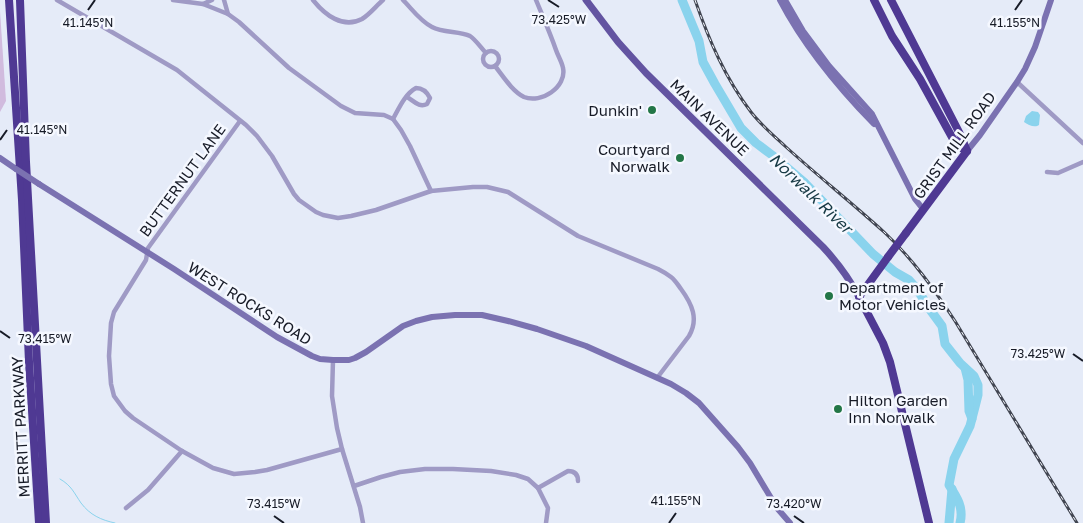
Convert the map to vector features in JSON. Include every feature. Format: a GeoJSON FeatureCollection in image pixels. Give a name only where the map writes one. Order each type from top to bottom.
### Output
{"type":"FeatureCollection","features":[{"type":"Feature","properties":{"kind":"highway","name":"MERRITT PARKWAY"},"geometry":{"type":"LineString","coordinates":[[9,0],[22,200],[29,362],[39,523]]}},
{"type":"Feature","properties":{"kind":"highway","name":"MERRITT PARKWAY"},"geometry":{"type":"LineString","coordinates":[[20,0],[26,152],[46,523]]}},
{"type":"Feature","properties":{"kind":"highway"},"geometry":{"type":"LineString","coordinates":[[874,0],[953,139],[959,147],[967,151]]}},
{"type":"Feature","properties":{"kind":"highway"},"geometry":{"type":"LineString","coordinates":[[892,0],[967,151]]}},
{"type":"Feature","properties":{"kind":"highway","name":"GRIST MILL ROAD"},"geometry":{"type":"LineString","coordinates":[[859,297],[967,151]]}},
{"type":"Feature","properties":{"kind":"highway","name":"MAIN AVENUE"},"geometry":{"type":"LineString","coordinates":[[859,297],[883,343],[890,362],[929,523]]}},
{"type":"Feature","properties":{"kind":"main road","name":"MAIN AVENUE"},"geometry":{"type":"LineString","coordinates":[[586,0],[640,67],[823,247],[842,269],[859,297]]}},
{"type":"Feature","properties":{"kind":"main road"},"geometry":{"type":"LineString","coordinates":[[780,0],[792,22],[829,74],[881,130]]}},
{"type":"Feature","properties":{"kind":"main road"},"geometry":{"type":"LineString","coordinates":[[784,0],[803,31],[829,66],[872,114],[915,199],[923,209]]}},
{"type":"Feature","properties":{"kind":"main road","name":"GRIST MILL ROAD"},"geometry":{"type":"LineString","coordinates":[[967,151],[1017,82],[1032,55],[1052,0]]}},
{"type":"Feature","properties":{"kind":"main road","name":"WEST ROCKS ROAD"},"geometry":{"type":"LineString","coordinates":[[0,158],[147,254],[174,269],[263,329],[312,356],[333,360],[349,360],[360,356],[403,326],[416,321],[432,317],[482,315],[527,326],[586,346],[671,384],[686,393],[708,413],[750,463],[786,522]]}},
{"type":"Feature","properties":{"kind":"street"},"geometry":{"type":"LineString","coordinates":[[57,0],[177,70],[246,125],[272,156],[294,194],[311,210],[338,218],[363,214],[431,191],[487,187],[513,195],[578,236],[658,269],[673,278],[689,301],[694,316],[693,328],[657,378]]}},
{"type":"Feature","properties":{"kind":"street"},"geometry":{"type":"LineString","coordinates":[[173,0],[203,4],[228,14],[289,68],[341,106],[355,113],[384,115],[393,119],[410,146],[431,191]]}},
{"type":"Feature","properties":{"kind":"street"},"geometry":{"type":"LineString","coordinates":[[203,4],[212,0]]}},
{"type":"Feature","properties":{"kind":"street"},"geometry":{"type":"LineString","coordinates":[[224,0],[228,14]]}},
{"type":"Feature","properties":{"kind":"street"},"geometry":{"type":"LineString","coordinates":[[314,0],[330,17],[346,22],[356,21],[364,17],[383,0]]}},
{"type":"Feature","properties":{"kind":"street"},"geometry":{"type":"LineString","coordinates":[[404,0],[424,22],[433,28],[467,35],[487,52]]}},
{"type":"Feature","properties":{"kind":"street"},"geometry":{"type":"LineString","coordinates":[[487,52],[484,58],[486,64],[495,66],[522,96],[534,99],[547,95],[557,88],[563,77],[563,69],[536,0]]}},
{"type":"Feature","properties":{"kind":"street"},"geometry":{"type":"LineString","coordinates":[[487,52],[493,51],[499,55],[495,66]]}},
{"type":"Feature","properties":{"kind":"street"},"geometry":{"type":"LineString","coordinates":[[1017,82],[1083,143]]}},
{"type":"Feature","properties":{"kind":"street"},"geometry":{"type":"LineString","coordinates":[[393,119],[407,97],[412,90],[418,88],[424,90],[429,94],[430,98],[427,104],[422,106],[407,97]]}},
{"type":"Feature","properties":{"kind":"street","name":"BUTTERNUT LANE"},"geometry":{"type":"LineString","coordinates":[[240,121],[148,248],[146,260],[114,312],[111,323],[109,356],[114,396],[133,418],[182,451],[213,468],[234,474],[267,470],[342,449]]}},
{"type":"Feature","properties":{"kind":"street"},"geometry":{"type":"LineString","coordinates":[[1047,172],[1058,173],[1083,162]]}},
{"type":"Feature","properties":{"kind":"street"},"geometry":{"type":"LineString","coordinates":[[333,360],[332,396],[337,428],[363,523]]}},
{"type":"Feature","properties":{"kind":"street"},"geometry":{"type":"LineString","coordinates":[[126,508],[148,490],[182,451]]}},
{"type":"Feature","properties":{"kind":"street"},"geometry":{"type":"LineString","coordinates":[[354,486],[400,472],[425,469],[491,471],[516,475],[528,479],[538,488],[548,508],[546,523]]}},
{"type":"Feature","properties":{"kind":"street"},"geometry":{"type":"LineString","coordinates":[[538,488],[568,471],[576,473],[578,482]]}},
{"type":"Feature","properties":{"kind":"shaded area"},"geometry":{"type":"Polygon","coordinates":[[[0,11],[6,101],[0,112],[0,11]]]}},
{"type":"Feature","properties":{"kind":"water"},"geometry":{"type":"Polygon","coordinates":[[[1032,111],[1038,112],[1040,115],[1039,125],[1037,126],[1024,122],[1026,116],[1032,111]]]}},
{"type":"Feature","properties":{"kind":"waterway","name":"Norwalk River"},"geometry":{"type":"LineString","coordinates":[[682,0],[699,41],[703,62],[741,128],[756,143],[805,183],[873,254],[895,272],[909,280],[942,326],[945,344],[960,363],[974,376],[978,385],[978,395],[970,426],[954,459],[949,485],[957,498],[960,508],[960,523]]}},
{"type":"Feature","properties":{"kind":"waterway","name":"Norwalk River"},"geometry":{"type":"LineString","coordinates":[[965,368],[968,380],[969,411],[972,419]]}},
{"type":"Feature","properties":{"kind":"waterway"},"geometry":{"type":"LineString","coordinates":[[60,479],[70,487],[88,511],[100,519],[115,523]]}},
{"type":"Feature","properties":{"kind":"waterway","name":"Norwalk River"},"geometry":{"type":"LineString","coordinates":[[949,523],[952,489]]}},
{"type":"Feature","properties":{"kind":"railway"},"geometry":{"type":"LineString","coordinates":[[695,0],[712,44],[733,86],[755,117],[798,158],[884,232],[904,252],[931,286],[955,321],[1077,523]]}},
{"type":"Feature","properties":{"kind":"place","name":"Dunkin'"},"geometry":{"type":"Point","coordinates":[652,110]}},
{"type":"Feature","properties":{"kind":"place","name":"Courtyard Norwalk"},"geometry":{"type":"Point","coordinates":[680,158]}},
{"type":"Feature","properties":{"kind":"place","name":"Department of Motor Vehicles"},"geometry":{"type":"Point","coordinates":[829,296]}},
{"type":"Feature","properties":{"kind":"place","name":"Hilton Garden Inn Norwalk"},"geometry":{"type":"Point","coordinates":[838,409]}}]}
